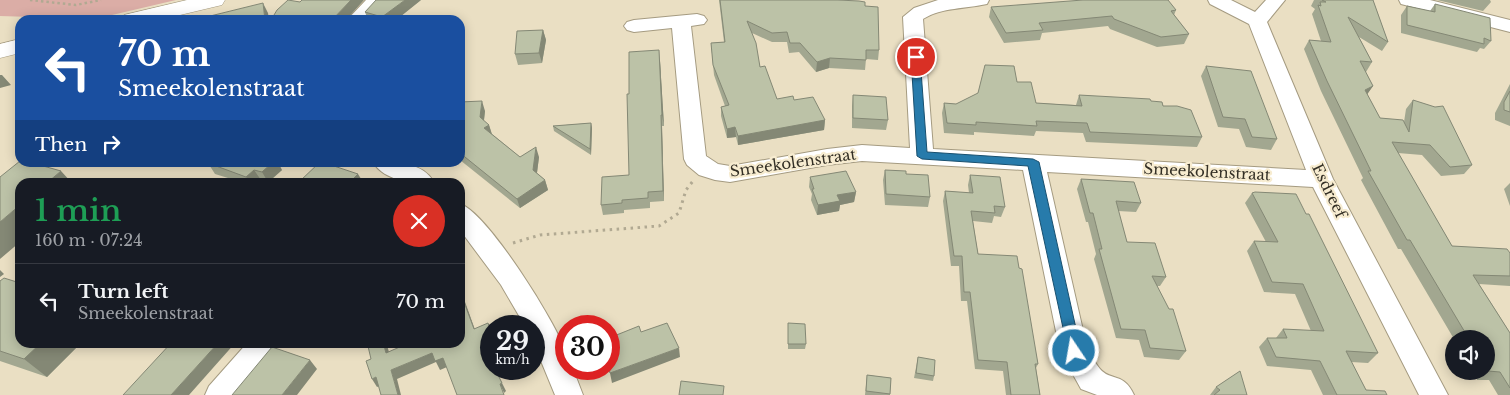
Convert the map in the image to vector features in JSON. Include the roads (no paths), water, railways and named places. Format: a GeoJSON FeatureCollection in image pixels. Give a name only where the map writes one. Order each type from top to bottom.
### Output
{"type":"FeatureCollection","features":[{"type":"Feature","properties":{"kind":"main road"},"geometry":{"type":"LineString","coordinates":[[152,15],[214,0]]}},
{"type":"Feature","properties":{"kind":"main road"},"geometry":{"type":"LineString","coordinates":[[0,51],[15,47]]}},
{"type":"Feature","properties":{"kind":"street"},"geometry":{"type":"LineString","coordinates":[[362,15],[377,0]]}},
{"type":"Feature","properties":{"kind":"street"},"geometry":{"type":"LineString","coordinates":[[922,156],[913,17],[923,10],[936,6],[980,0]]}},
{"type":"Feature","properties":{"kind":"street"},"geometry":{"type":"LineString","coordinates":[[1217,0],[1257,21],[1276,0]]}},
{"type":"Feature","properties":{"kind":"street"},"geometry":{"type":"LineString","coordinates":[[1408,0],[1510,26]]}},
{"type":"Feature","properties":{"kind":"street","name":"Smeekolenstraat"},"geometry":{"type":"LineString","coordinates":[[634,26],[689,21],[692,147],[695,159],[703,168],[715,173],[730,174],[827,157],[862,153],[1322,179]]}},
{"type":"Feature","properties":{"kind":"street","name":"Esdreef"},"geometry":{"type":"LineString","coordinates":[[1257,21],[1322,179],[1434,395]]}},
{"type":"Feature","properties":{"kind":"street"},"geometry":{"type":"LineString","coordinates":[[1033,162],[1074,351],[1088,388],[1110,387],[1120,395]]}},
{"type":"Feature","properties":{"kind":"street"},"geometry":{"type":"LineString","coordinates":[[394,167],[414,178]]}},
{"type":"Feature","properties":{"kind":"street"},"geometry":{"type":"LineString","coordinates":[[465,219],[511,277],[534,316],[556,360],[569,395]]}},
{"type":"Feature","properties":{"kind":"street"},"geometry":{"type":"LineString","coordinates":[[218,395],[260,348]]}}]}
